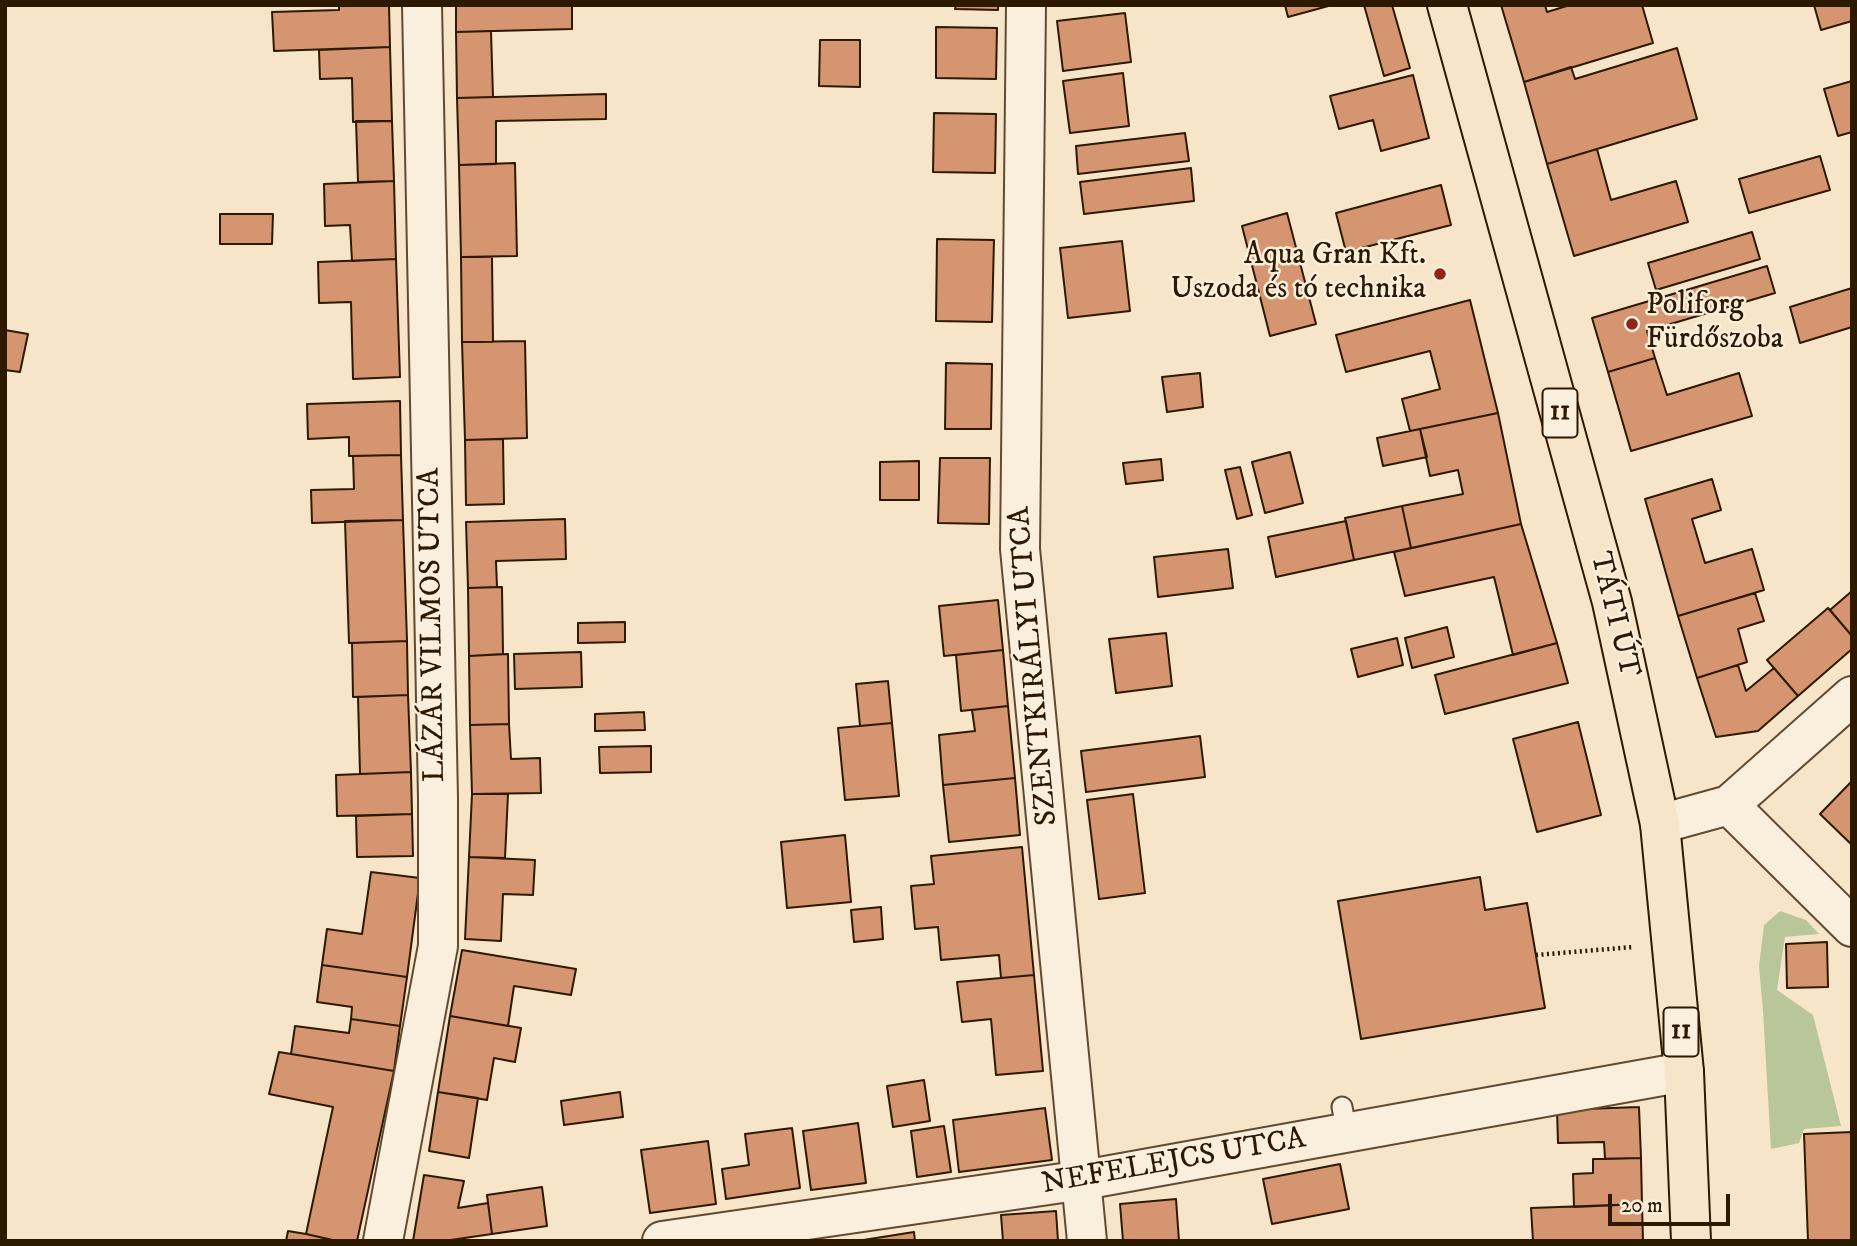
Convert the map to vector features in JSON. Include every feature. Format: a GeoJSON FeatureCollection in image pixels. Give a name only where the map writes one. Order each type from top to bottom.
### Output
{"type":"FeatureCollection","features":[{"type":"Feature","properties":{"kind":"main road","name":"TÁTI ÚT"},"geometry":{"type":"LineString","coordinates":[[1447,5],[1612,602],[1660,824],[1684,1072],[1691,1241]]}},
{"type":"Feature","properties":{"kind":"street","name":"LÁZÁR VILMOS UTCA"},"geometry":{"type":"LineString","coordinates":[[383,1241],[438,946],[438,797],[422,5]]}},
{"type":"Feature","properties":{"kind":"street","name":"SZENTKIRÁLYI UTCA"},"geometry":{"type":"LineString","coordinates":[[1026,5],[1020,550],[1087,1241]]}},
{"type":"Feature","properties":{"kind":"street"},"geometry":{"type":"LineString","coordinates":[[1660,824],[1729,805],[1852,696]]}},
{"type":"Feature","properties":{"kind":"street"},"geometry":{"type":"LineString","coordinates":[[1729,805],[1852,927]]}},
{"type":"Feature","properties":{"kind":"street","name":"NEFELEJCS UTCA"},"geometry":{"type":"LineString","coordinates":[[662,1241],[1083,1180],[1345,1120],[1684,1072]]}},
{"type":"Feature","properties":{"kind":"path"},"geometry":{"type":"LineString","coordinates":[[1536,955],[1637,947]]}},
{"type":"Feature","properties":{"kind":"green space"},"geometry":{"type":"Polygon","coordinates":[[[1780,911],[1806,920],[1819,934],[1785,937],[1777,990],[1813,1015],[1841,1126],[1804,1129],[1799,1143],[1771,1149],[1759,966],[1764,925],[1780,911]]]}},
{"type":"Feature","properties":{"kind":"building"},"geometry":{"type":"Polygon","coordinates":[[[339,5],[389,5],[390,47],[274,51],[272,12],[339,10],[339,5]]]}},
{"type":"Feature","properties":{"kind":"building"},"geometry":{"type":"Polygon","coordinates":[[[456,5],[572,5],[572,29],[456,32],[456,5]]]}},
{"type":"Feature","properties":{"kind":"building"},"geometry":{"type":"Polygon","coordinates":[[[956,5],[998,5],[998,10],[955,9],[956,5]]]}},
{"type":"Feature","properties":{"kind":"building"},"geometry":{"type":"Polygon","coordinates":[[[1285,5],[1332,5],[1288,17],[1285,5]]]}},
{"type":"Feature","properties":{"kind":"building"},"geometry":{"type":"Polygon","coordinates":[[[1364,5],[1392,5],[1410,68],[1384,76],[1364,5]]]}},
{"type":"Feature","properties":{"kind":"building"},"geometry":{"type":"Polygon","coordinates":[[[1501,5],[1545,5],[1547,12],[1570,5],[1642,5],[1653,43],[1524,82],[1501,5]]]}},
{"type":"Feature","properties":{"kind":"building"},"geometry":{"type":"Polygon","coordinates":[[[1814,5],[1852,5],[1852,21],[1821,30],[1814,5]]]}},
{"type":"Feature","properties":{"kind":"building"},"geometry":{"type":"Polygon","coordinates":[[[1125,13],[1131,62],[1063,71],[1057,21],[1125,13]]]}},
{"type":"Feature","properties":{"kind":"building"},"geometry":{"type":"Polygon","coordinates":[[[936,27],[997,28],[996,79],[936,78],[936,27]]]}},
{"type":"Feature","properties":{"kind":"building"},"geometry":{"type":"Polygon","coordinates":[[[491,31],[493,97],[457,98],[456,32],[491,31]]]}},
{"type":"Feature","properties":{"kind":"building"},"geometry":{"type":"Polygon","coordinates":[[[820,40],[860,40],[860,87],[819,86],[820,40]]]}},
{"type":"Feature","properties":{"kind":"building"},"geometry":{"type":"Polygon","coordinates":[[[390,47],[392,121],[353,122],[352,78],[320,79],[319,50],[390,47]]]}},
{"type":"Feature","properties":{"kind":"building"},"geometry":{"type":"Polygon","coordinates":[[[1677,48],[1697,119],[1547,164],[1524,82],[1571,67],[1575,79],[1677,48]]]}},
{"type":"Feature","properties":{"kind":"building"},"geometry":{"type":"Polygon","coordinates":[[[1123,73],[1129,126],[1070,133],[1063,81],[1123,73]]]}},
{"type":"Feature","properties":{"kind":"building"},"geometry":{"type":"Polygon","coordinates":[[[1413,75],[1429,138],[1381,151],[1373,120],[1339,129],[1330,96],[1413,75]]]}},
{"type":"Feature","properties":{"kind":"building"},"geometry":{"type":"Polygon","coordinates":[[[1852,81],[1852,132],[1838,136],[1824,89],[1852,81]]]}},
{"type":"Feature","properties":{"kind":"building"},"geometry":{"type":"Polygon","coordinates":[[[606,94],[606,119],[496,121],[496,164],[459,165],[457,98],[606,94]]]}},
{"type":"Feature","properties":{"kind":"building"},"geometry":{"type":"Polygon","coordinates":[[[934,113],[996,114],[995,173],[933,172],[934,113]]]}},
{"type":"Feature","properties":{"kind":"building"},"geometry":{"type":"Polygon","coordinates":[[[356,121],[392,121],[394,181],[358,182],[356,121]]]}},
{"type":"Feature","properties":{"kind":"building"},"geometry":{"type":"Polygon","coordinates":[[[1185,133],[1189,161],[1078,174],[1076,146],[1185,133]]]}},
{"type":"Feature","properties":{"kind":"building"},"geometry":{"type":"Polygon","coordinates":[[[1597,149],[1611,200],[1676,181],[1688,222],[1574,256],[1547,164],[1597,149]]]}},
{"type":"Feature","properties":{"kind":"building"},"geometry":{"type":"Polygon","coordinates":[[[1820,156],[1830,190],[1749,213],[1739,179],[1820,156]]]}},
{"type":"Feature","properties":{"kind":"building"},"geometry":{"type":"Polygon","coordinates":[[[515,163],[517,256],[461,257],[459,165],[515,163]]]}},
{"type":"Feature","properties":{"kind":"building"},"geometry":{"type":"Polygon","coordinates":[[[1191,168],[1194,201],[1084,214],[1080,182],[1191,168]]]}},
{"type":"Feature","properties":{"kind":"building"},"geometry":{"type":"Polygon","coordinates":[[[394,181],[396,259],[352,261],[350,225],[325,226],[324,184],[394,181]]]}},
{"type":"Feature","properties":{"kind":"building"},"geometry":{"type":"Polygon","coordinates":[[[1441,185],[1451,225],[1346,252],[1336,213],[1441,185]]]}},
{"type":"Feature","properties":{"kind":"building"},"geometry":{"type":"Polygon","coordinates":[[[1287,213],[1316,324],[1270,336],[1242,226],[1287,213]]]}},
{"type":"Feature","properties":{"kind":"building"},"geometry":{"type":"Polygon","coordinates":[[[220,214],[273,214],[272,244],[220,244],[220,214]]]}},
{"type":"Feature","properties":{"kind":"building"},"geometry":{"type":"Polygon","coordinates":[[[1752,232],[1760,259],[1656,290],[1648,263],[1752,232]]]}},
{"type":"Feature","properties":{"kind":"building"},"geometry":{"type":"Polygon","coordinates":[[[937,239],[994,240],[992,322],[936,321],[937,239]]]}},
{"type":"Feature","properties":{"kind":"building"},"geometry":{"type":"Polygon","coordinates":[[[1122,241],[1130,311],[1068,318],[1060,248],[1122,241]]]}},
{"type":"Feature","properties":{"kind":"building"},"geometry":{"type":"Polygon","coordinates":[[[461,257],[492,257],[493,342],[462,342],[461,257]]]}},
{"type":"Feature","properties":{"kind":"building"},"geometry":{"type":"Polygon","coordinates":[[[396,259],[400,377],[353,379],[351,302],[319,303],[318,262],[396,259]]]}},
{"type":"Feature","properties":{"kind":"building","name":"Poliforg Fürdőszoba"},"geometry":{"type":"Polygon","coordinates":[[[1767,266],[1775,293],[1647,331],[1655,358],[1608,372],[1592,318],[1767,266]]]}},
{"type":"Feature","properties":{"kind":"building"},"geometry":{"type":"Polygon","coordinates":[[[1852,288],[1852,327],[1800,343],[1790,307],[1852,288]]]}},
{"type":"Feature","properties":{"kind":"building"},"geometry":{"type":"Polygon","coordinates":[[[1470,300],[1498,413],[1410,431],[1402,399],[1440,389],[1430,351],[1346,372],[1336,335],[1470,300]]]}},
{"type":"Feature","properties":{"kind":"building"},"geometry":{"type":"Polygon","coordinates":[[[5,330],[28,334],[20,372],[5,370],[5,330]]]}},
{"type":"Feature","properties":{"kind":"building"},"geometry":{"type":"Polygon","coordinates":[[[525,341],[527,438],[465,440],[462,342],[525,341]]]}},
{"type":"Feature","properties":{"kind":"building"},"geometry":{"type":"Polygon","coordinates":[[[1655,358],[1667,395],[1739,373],[1752,416],[1631,451],[1608,372],[1655,358]]]}},
{"type":"Feature","properties":{"kind":"building"},"geometry":{"type":"Polygon","coordinates":[[[946,363],[992,364],[991,429],[945,429],[946,363]]]}},
{"type":"Feature","properties":{"kind":"building"},"geometry":{"type":"Polygon","coordinates":[[[1200,373],[1203,407],[1167,412],[1162,377],[1200,373]]]}},
{"type":"Feature","properties":{"kind":"building"},"geometry":{"type":"Polygon","coordinates":[[[400,401],[401,455],[349,456],[349,437],[308,439],[307,404],[400,401]]]}},
{"type":"Feature","properties":{"kind":"building"},"geometry":{"type":"Polygon","coordinates":[[[1498,413],[1521,524],[1411,548],[1402,506],[1463,494],[1458,470],[1430,476],[1420,429],[1498,413]]]}},
{"type":"Feature","properties":{"kind":"building"},"geometry":{"type":"Polygon","coordinates":[[[1420,429],[1427,457],[1383,466],[1377,438],[1420,429]]]}},
{"type":"Feature","properties":{"kind":"building"},"geometry":{"type":"Polygon","coordinates":[[[503,439],[504,504],[466,505],[465,440],[503,439]]]}},
{"type":"Feature","properties":{"kind":"building"},"geometry":{"type":"Polygon","coordinates":[[[1290,452],[1303,503],[1265,513],[1252,462],[1290,452]]]}},
{"type":"Feature","properties":{"kind":"building"},"geometry":{"type":"Polygon","coordinates":[[[401,455],[403,520],[312,523],[311,490],[354,489],[353,456],[401,455]]]}},
{"type":"Feature","properties":{"kind":"building"},"geometry":{"type":"Polygon","coordinates":[[[940,458],[990,458],[989,524],[938,523],[940,458]]]}},
{"type":"Feature","properties":{"kind":"building"},"geometry":{"type":"Polygon","coordinates":[[[1161,459],[1163,480],[1126,484],[1123,463],[1161,459]]]}},
{"type":"Feature","properties":{"kind":"building"},"geometry":{"type":"Polygon","coordinates":[[[919,461],[919,500],[880,500],[880,462],[919,461]]]}},
{"type":"Feature","properties":{"kind":"building"},"geometry":{"type":"Polygon","coordinates":[[[1240,467],[1252,515],[1237,519],[1225,470],[1240,467]]]}},
{"type":"Feature","properties":{"kind":"building"},"geometry":{"type":"Polygon","coordinates":[[[1712,479],[1721,510],[1692,519],[1705,563],[1752,549],[1764,590],[1678,616],[1645,499],[1712,479]]]}},
{"type":"Feature","properties":{"kind":"building"},"geometry":{"type":"Polygon","coordinates":[[[1402,506],[1411,548],[1354,560],[1345,518],[1402,506]]]}},
{"type":"Feature","properties":{"kind":"building"},"geometry":{"type":"Polygon","coordinates":[[[565,519],[566,559],[496,561],[497,587],[468,588],[466,522],[565,519]]]}},
{"type":"Feature","properties":{"kind":"building"},"geometry":{"type":"Polygon","coordinates":[[[403,520],[407,641],[349,643],[345,521],[403,520]]]}},
{"type":"Feature","properties":{"kind":"building"},"geometry":{"type":"Polygon","coordinates":[[[1346,521],[1354,560],[1276,577],[1268,537],[1346,521]]]}},
{"type":"Feature","properties":{"kind":"building"},"geometry":{"type":"Polygon","coordinates":[[[1521,524],[1557,643],[1513,655],[1494,577],[1405,596],[1394,552],[1521,524]]]}},
{"type":"Feature","properties":{"kind":"building"},"geometry":{"type":"Polygon","coordinates":[[[1228,549],[1233,588],[1158,597],[1154,557],[1228,549]]]}},
{"type":"Feature","properties":{"kind":"building"},"geometry":{"type":"Polygon","coordinates":[[[502,587],[503,654],[469,656],[468,588],[502,587]]]}},
{"type":"Feature","properties":{"kind":"building"},"geometry":{"type":"Polygon","coordinates":[[[1852,591],[1852,636],[1830,610],[1852,591]]]}},
{"type":"Feature","properties":{"kind":"building"},"geometry":{"type":"Polygon","coordinates":[[[1755,593],[1764,621],[1738,629],[1747,662],[1697,678],[1678,616],[1755,593]]]}},
{"type":"Feature","properties":{"kind":"building"},"geometry":{"type":"Polygon","coordinates":[[[998,600],[1003,650],[944,656],[939,606],[998,600]]]}},
{"type":"Feature","properties":{"kind":"building"},"geometry":{"type":"Polygon","coordinates":[[[1828,608],[1852,636],[1852,649],[1798,696],[1767,660],[1828,608]]]}},
{"type":"Feature","properties":{"kind":"building"},"geometry":{"type":"Polygon","coordinates":[[[625,622],[625,642],[578,643],[578,623],[625,622]]]}},
{"type":"Feature","properties":{"kind":"building"},"geometry":{"type":"Polygon","coordinates":[[[1447,627],[1454,657],[1412,668],[1405,638],[1447,627]]]}},
{"type":"Feature","properties":{"kind":"building"},"geometry":{"type":"Polygon","coordinates":[[[1166,633],[1172,686],[1116,693],[1109,639],[1166,633]]]}},
{"type":"Feature","properties":{"kind":"building"},"geometry":{"type":"Polygon","coordinates":[[[1397,638],[1403,665],[1358,677],[1351,649],[1397,638]]]}},
{"type":"Feature","properties":{"kind":"building"},"geometry":{"type":"Polygon","coordinates":[[[407,641],[408,695],[353,697],[352,643],[407,641]]]}},
{"type":"Feature","properties":{"kind":"building"},"geometry":{"type":"Polygon","coordinates":[[[1557,643],[1568,683],[1445,714],[1435,675],[1557,643]]]}},
{"type":"Feature","properties":{"kind":"building"},"geometry":{"type":"Polygon","coordinates":[[[1003,650],[1008,706],[961,711],[956,655],[1003,650]]]}},
{"type":"Feature","properties":{"kind":"building"},"geometry":{"type":"Polygon","coordinates":[[[581,652],[582,687],[515,689],[514,654],[581,652]]]}},
{"type":"Feature","properties":{"kind":"building"},"geometry":{"type":"Polygon","coordinates":[[[508,654],[509,724],[470,725],[469,656],[508,654]]]}},
{"type":"Feature","properties":{"kind":"building"},"geometry":{"type":"Polygon","coordinates":[[[1738,665],[1746,691],[1774,668],[1798,696],[1758,731],[1716,737],[1697,678],[1738,665]]]}},
{"type":"Feature","properties":{"kind":"building"},"geometry":{"type":"Polygon","coordinates":[[[888,681],[892,723],[860,726],[856,684],[888,681]]]}},
{"type":"Feature","properties":{"kind":"building"},"geometry":{"type":"Polygon","coordinates":[[[408,695],[411,772],[360,774],[358,697],[408,695]]]}},
{"type":"Feature","properties":{"kind":"building"},"geometry":{"type":"Polygon","coordinates":[[[1008,706],[1015,778],[943,785],[939,735],[975,731],[972,710],[1008,706]]]}},
{"type":"Feature","properties":{"kind":"building"},"geometry":{"type":"Polygon","coordinates":[[[644,712],[645,730],[595,731],[595,714],[644,712]]]}},
{"type":"Feature","properties":{"kind":"building"},"geometry":{"type":"Polygon","coordinates":[[[1578,722],[1601,815],[1537,832],[1513,739],[1578,722]]]}},
{"type":"Feature","properties":{"kind":"building"},"geometry":{"type":"Polygon","coordinates":[[[892,723],[899,796],[845,800],[838,728],[892,723]]]}},
{"type":"Feature","properties":{"kind":"building"},"geometry":{"type":"Polygon","coordinates":[[[509,724],[511,759],[540,758],[541,793],[472,794],[470,725],[509,724]]]}},
{"type":"Feature","properties":{"kind":"building"},"geometry":{"type":"Polygon","coordinates":[[[1200,736],[1205,777],[1086,792],[1081,751],[1200,736]]]}},
{"type":"Feature","properties":{"kind":"building"},"geometry":{"type":"Polygon","coordinates":[[[651,746],[651,772],[600,773],[599,747],[651,746]]]}},
{"type":"Feature","properties":{"kind":"building"},"geometry":{"type":"Polygon","coordinates":[[[411,772],[412,814],[337,816],[336,775],[411,772]]]}},
{"type":"Feature","properties":{"kind":"building"},"geometry":{"type":"Polygon","coordinates":[[[1015,778],[1020,835],[949,842],[943,785],[1015,778]]]}},
{"type":"Feature","properties":{"kind":"building"},"geometry":{"type":"Polygon","coordinates":[[[1852,781],[1852,845],[1820,814],[1852,781]]]}},
{"type":"Feature","properties":{"kind":"building"},"geometry":{"type":"Polygon","coordinates":[[[472,794],[508,794],[505,858],[469,857],[472,794]]]}},
{"type":"Feature","properties":{"kind":"building"},"geometry":{"type":"Polygon","coordinates":[[[1133,794],[1145,893],[1099,899],[1087,800],[1133,794]]]}},
{"type":"Feature","properties":{"kind":"building"},"geometry":{"type":"Polygon","coordinates":[[[412,814],[413,856],[357,857],[356,816],[412,814]]]}},
{"type":"Feature","properties":{"kind":"building"},"geometry":{"type":"Polygon","coordinates":[[[845,835],[851,902],[787,908],[781,842],[845,835]]]}},
{"type":"Feature","properties":{"kind":"building"},"geometry":{"type":"Polygon","coordinates":[[[1022,847],[1034,975],[1001,978],[999,955],[941,960],[938,927],[915,929],[911,886],[934,884],[931,856],[1022,847]]]}},
{"type":"Feature","properties":{"kind":"building"},"geometry":{"type":"Polygon","coordinates":[[[469,857],[535,860],[533,895],[503,894],[501,941],[465,939],[469,857]]]}},
{"type":"Feature","properties":{"kind":"building"},"geometry":{"type":"Polygon","coordinates":[[[371,872],[420,878],[407,977],[322,965],[327,929],[362,934],[371,872]]]}},
{"type":"Feature","properties":{"kind":"building"},"geometry":{"type":"Polygon","coordinates":[[[1480,877],[1485,910],[1527,903],[1545,1008],[1361,1039],[1338,901],[1480,877]]]}},
{"type":"Feature","properties":{"kind":"building"},"geometry":{"type":"Polygon","coordinates":[[[881,907],[883,939],[854,942],[851,910],[881,907]]]}},
{"type":"Feature","properties":{"kind":"building"},"geometry":{"type":"Polygon","coordinates":[[[1827,942],[1828,987],[1787,988],[1786,944],[1827,942]]]}},
{"type":"Feature","properties":{"kind":"building"},"geometry":{"type":"Polygon","coordinates":[[[462,950],[576,969],[571,995],[514,986],[508,1026],[450,1016],[462,950]]]}},
{"type":"Feature","properties":{"kind":"building"},"geometry":{"type":"Polygon","coordinates":[[[322,965],[407,977],[400,1026],[351,1019],[352,1007],[317,1002],[322,965]]]}},
{"type":"Feature","properties":{"kind":"building"},"geometry":{"type":"Polygon","coordinates":[[[1034,975],[1043,1071],[996,1075],[991,1019],[962,1022],[957,982],[1034,975]]]}},
{"type":"Feature","properties":{"kind":"building"},"geometry":{"type":"Polygon","coordinates":[[[450,1016],[521,1028],[515,1062],[494,1058],[487,1100],[438,1092],[450,1016]]]}},
{"type":"Feature","properties":{"kind":"building"},"geometry":{"type":"Polygon","coordinates":[[[351,1019],[400,1026],[394,1071],[291,1054],[295,1026],[349,1033],[351,1019]]]}},
{"type":"Feature","properties":{"kind":"building"},"geometry":{"type":"Polygon","coordinates":[[[279,1052],[394,1071],[357,1241],[337,1241],[306,1234],[333,1107],[269,1094],[279,1052]]]}},
{"type":"Feature","properties":{"kind":"building"},"geometry":{"type":"Polygon","coordinates":[[[924,1080],[930,1121],[893,1127],[887,1086],[924,1080]]]}},
{"type":"Feature","properties":{"kind":"building"},"geometry":{"type":"Polygon","coordinates":[[[438,1092],[478,1098],[469,1158],[429,1151],[438,1092]]]}},
{"type":"Feature","properties":{"kind":"building"},"geometry":{"type":"Polygon","coordinates":[[[620,1092],[623,1117],[564,1125],[561,1101],[620,1092]]]}},
{"type":"Feature","properties":{"kind":"building"},"geometry":{"type":"Polygon","coordinates":[[[1639,1107],[1641,1158],[1605,1159],[1604,1142],[1558,1143],[1557,1110],[1639,1107]]]}},
{"type":"Feature","properties":{"kind":"building"},"geometry":{"type":"Polygon","coordinates":[[[1045,1108],[1052,1160],[959,1172],[953,1120],[1045,1108]]]}},
{"type":"Feature","properties":{"kind":"building"},"geometry":{"type":"Polygon","coordinates":[[[858,1123],[866,1183],[811,1190],[803,1131],[858,1123]]]}},
{"type":"Feature","properties":{"kind":"building"},"geometry":{"type":"Polygon","coordinates":[[[944,1126],[951,1172],[917,1177],[911,1131],[944,1126]]]}},
{"type":"Feature","properties":{"kind":"building"},"geometry":{"type":"Polygon","coordinates":[[[792,1128],[800,1188],[726,1199],[722,1169],[749,1165],[745,1134],[792,1128]]]}},
{"type":"Feature","properties":{"kind":"building"},"geometry":{"type":"Polygon","coordinates":[[[1852,1132],[1852,1241],[1808,1241],[1804,1134],[1852,1132]]]}},
{"type":"Feature","properties":{"kind":"building"},"geometry":{"type":"Polygon","coordinates":[[[708,1141],[716,1204],[650,1213],[641,1150],[708,1141]]]}},
{"type":"Feature","properties":{"kind":"building"},"geometry":{"type":"Polygon","coordinates":[[[1641,1158],[1642,1204],[1574,1207],[1573,1174],[1593,1173],[1593,1159],[1641,1158]]]}},
{"type":"Feature","properties":{"kind":"building"},"geometry":{"type":"Polygon","coordinates":[[[1340,1164],[1349,1209],[1272,1224],[1263,1179],[1340,1164]]]}},
{"type":"Feature","properties":{"kind":"building"},"geometry":{"type":"Polygon","coordinates":[[[424,1175],[464,1181],[458,1208],[488,1203],[492,1234],[444,1241],[413,1241],[424,1175]]]}},
{"type":"Feature","properties":{"kind":"building"},"geometry":{"type":"Polygon","coordinates":[[[542,1187],[547,1226],[492,1234],[487,1195],[542,1187]]]}},
{"type":"Feature","properties":{"kind":"building"},"geometry":{"type":"Polygon","coordinates":[[[1176,1199],[1179,1241],[1123,1241],[1120,1204],[1176,1199]]]}},
{"type":"Feature","properties":{"kind":"building"},"geometry":{"type":"Polygon","coordinates":[[[1642,1204],[1643,1241],[1533,1241],[1531,1208],[1642,1204]]]}},
{"type":"Feature","properties":{"kind":"building"},"geometry":{"type":"Polygon","coordinates":[[[1056,1211],[1058,1241],[1003,1241],[1001,1215],[1056,1211]]]}},
{"type":"Feature","properties":{"kind":"building"},"geometry":{"type":"Polygon","coordinates":[[[288,1231],[306,1234],[337,1241],[286,1241],[288,1231]]]}},
{"type":"Feature","properties":{"kind":"building"},"geometry":{"type":"Polygon","coordinates":[[[914,1232],[915,1241],[857,1241],[914,1232]]]}},
{"type":"Feature","properties":{"kind":"place","name":"Aqua Gran Kft. Uszoda és tó technika"},"geometry":{"type":"Point","coordinates":[1440,274]}},
{"type":"Feature","properties":{"kind":"place","name":"Poliforg Fürdőszoba"},"geometry":{"type":"Point","coordinates":[1632,324]}}]}
